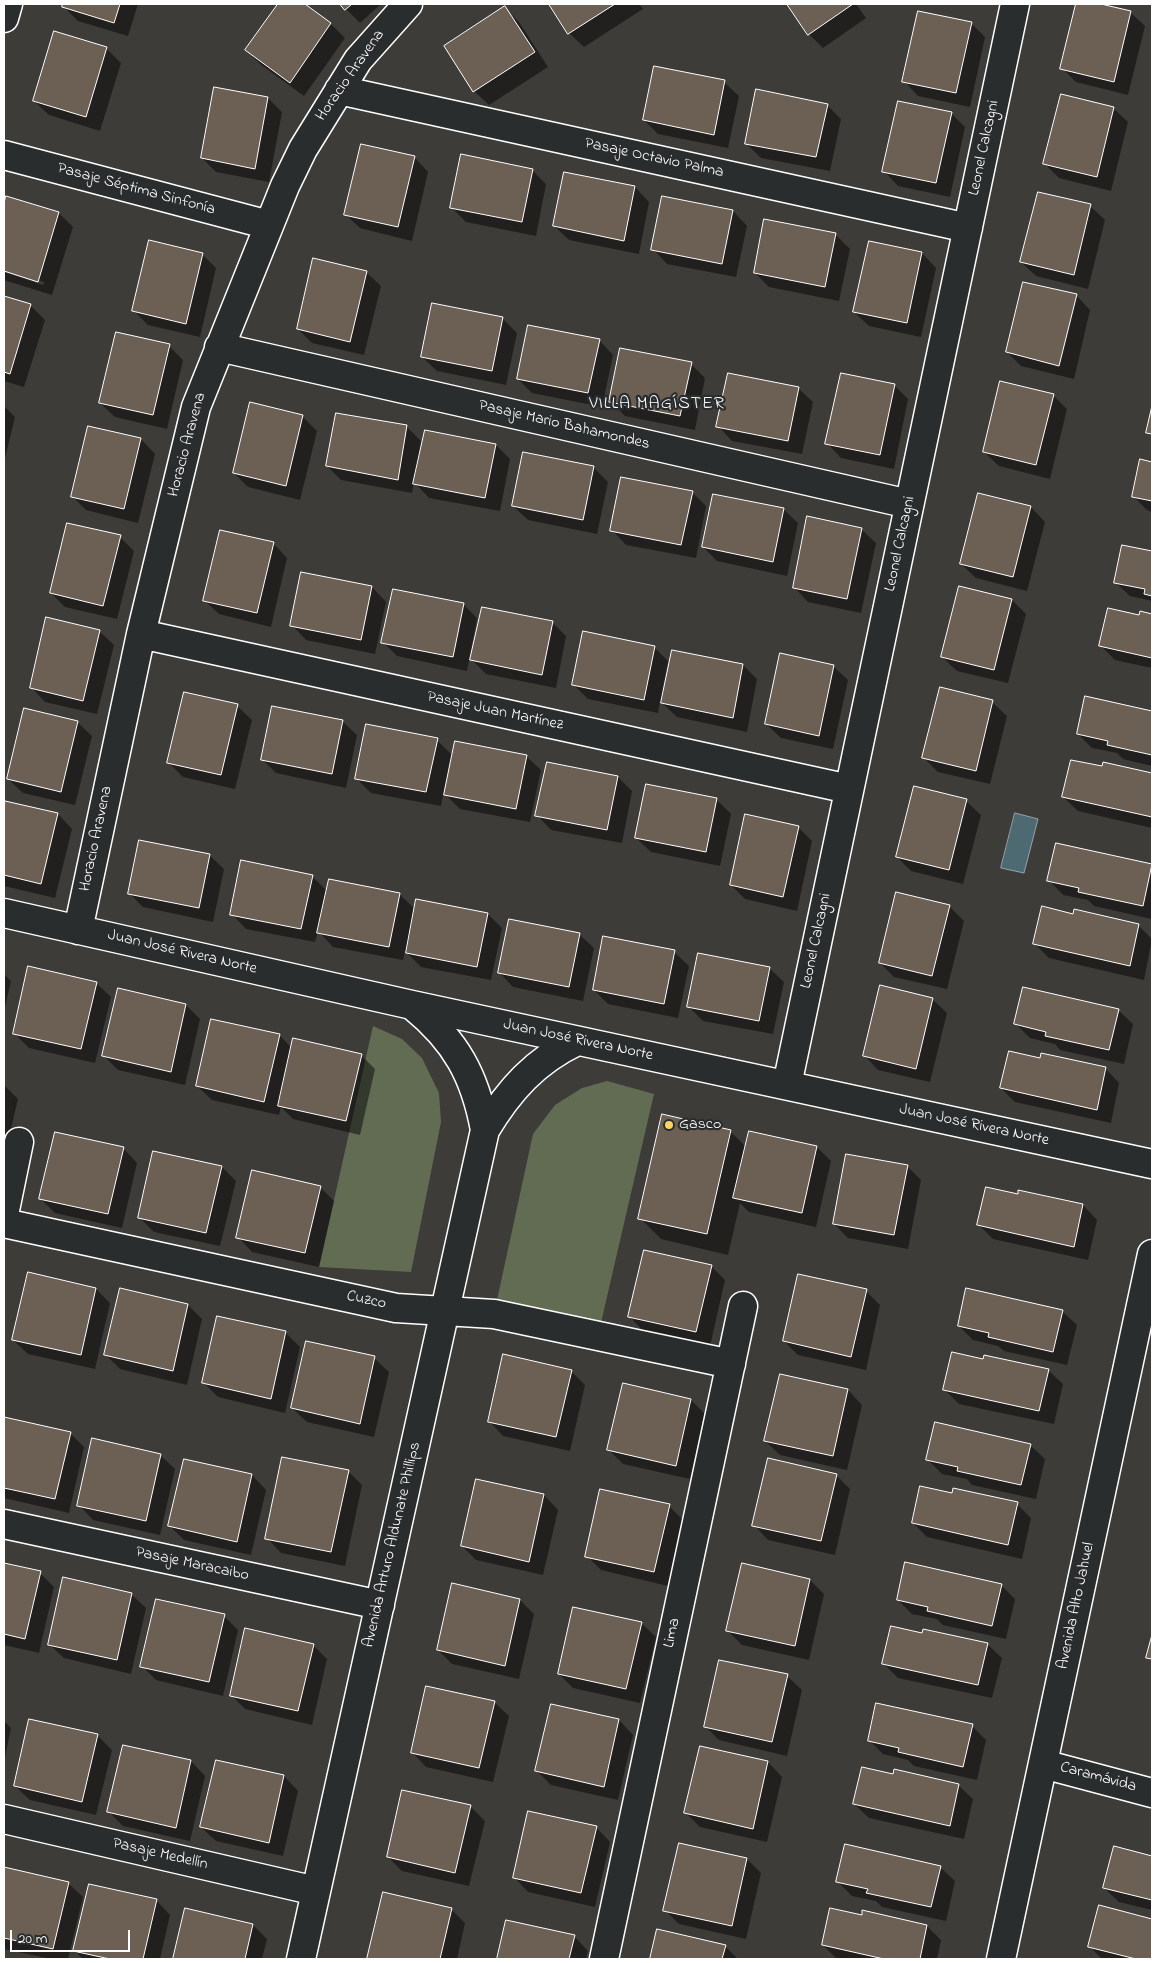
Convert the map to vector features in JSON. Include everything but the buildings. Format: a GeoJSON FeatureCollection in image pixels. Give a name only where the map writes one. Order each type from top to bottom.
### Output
{"type":"FeatureCollection","features":[{"type":"Feature","properties":{"kind":"street"},"geometry":{"type":"LineString","coordinates":[[4,18],[8,4]]}},
{"type":"Feature","properties":{"kind":"street","name":"Horacio Aravena"},"geometry":{"type":"LineString","coordinates":[[78,930],[141,634],[196,407],[269,225],[303,149],[340,90],[380,33],[408,4]]}},
{"type":"Feature","properties":{"kind":"street","name":"Leonel Calcagni"},"geometry":{"type":"LineString","coordinates":[[787,1085],[1015,4]]}},
{"type":"Feature","properties":{"kind":"street","name":"Pasaje Octavio Palma"},"geometry":{"type":"LineString","coordinates":[[340,90],[968,228]]}},
{"type":"Feature","properties":{"kind":"street","name":"Pasaje Séptima Sinfonía"},"geometry":{"type":"LineString","coordinates":[[4,155],[269,225]]}},
{"type":"Feature","properties":{"kind":"street","name":"Pasaje Mario Bahamondes"},"geometry":{"type":"LineString","coordinates":[[219,347],[909,504]]}},
{"type":"Feature","properties":{"kind":"street","name":"Pasaje Juan Martínez"},"geometry":{"type":"LineString","coordinates":[[141,634],[849,790]]}},
{"type":"Feature","properties":{"kind":"street","name":"Juan José Rivera Norte"},"geometry":{"type":"LineString","coordinates":[[4,913],[412,1005],[1152,1164]]}},
{"type":"Feature","properties":{"kind":"street","name":"Avenida Arturo Aldunate Phillips"},"geometry":{"type":"LineString","coordinates":[[412,1005],[432,1022],[464,1062],[474,1084],[485,1130]]}},
{"type":"Feature","properties":{"kind":"street","name":"Avenida Arturo Aldunate Phillips"},"geometry":{"type":"LineString","coordinates":[[301,1959],[485,1130],[502,1102],[523,1077],[557,1050],[577,1040]]}},
{"type":"Feature","properties":{"kind":"street"},"geometry":{"type":"LineString","coordinates":[[4,1215],[19,1142]]}},
{"type":"Feature","properties":{"kind":"street","name":"Cuzco"},"geometry":{"type":"LineString","coordinates":[[4,1223],[396,1308],[494,1314],[731,1364]]}},
{"type":"Feature","properties":{"kind":"street","name":"Avenida Alto Jahuel"},"geometry":{"type":"LineString","coordinates":[[1001,1959],[1043,1764],[1144,1335],[1152,1254]]}},
{"type":"Feature","properties":{"kind":"street","name":"Lima"},"geometry":{"type":"LineString","coordinates":[[604,1959],[743,1306]]}},
{"type":"Feature","properties":{"kind":"street","name":"Pasaje Maracaibo"},"geometry":{"type":"LineString","coordinates":[[4,1524],[380,1605]]}},
{"type":"Feature","properties":{"kind":"street","name":"Caramávida"},"geometry":{"type":"LineString","coordinates":[[1043,1764],[1152,1793]]}},
{"type":"Feature","properties":{"kind":"street","name":"Pasaje Medellín"},"geometry":{"type":"LineString","coordinates":[[4,1819],[316,1891]]}},
{"type":"Feature","properties":{"kind":"green space"},"geometry":{"type":"Polygon","coordinates":[[[373,1026],[402,1039],[422,1058],[439,1093],[441,1122],[411,1272],[319,1267],[373,1026]]]}},
{"type":"Feature","properties":{"kind":"green space"},"geometry":{"type":"Polygon","coordinates":[[[607,1081],[654,1094],[600,1327],[497,1300],[533,1134],[555,1105],[582,1088],[607,1081]]]}},
{"type":"Feature","properties":{"kind":"water"},"geometry":{"type":"Polygon","coordinates":[[[1015,813],[1038,819],[1024,873],[1001,868],[1015,813]]]}},
{"type":"Feature","properties":{"kind":"place","name":"Gasco"},"geometry":{"type":"Point","coordinates":[669,1125]}},
{"type":"Feature","properties":{"kind":"district","name":"VILLA MAGÍSTER"},"geometry":{"type":"Point","coordinates":[657,405]}}]}
